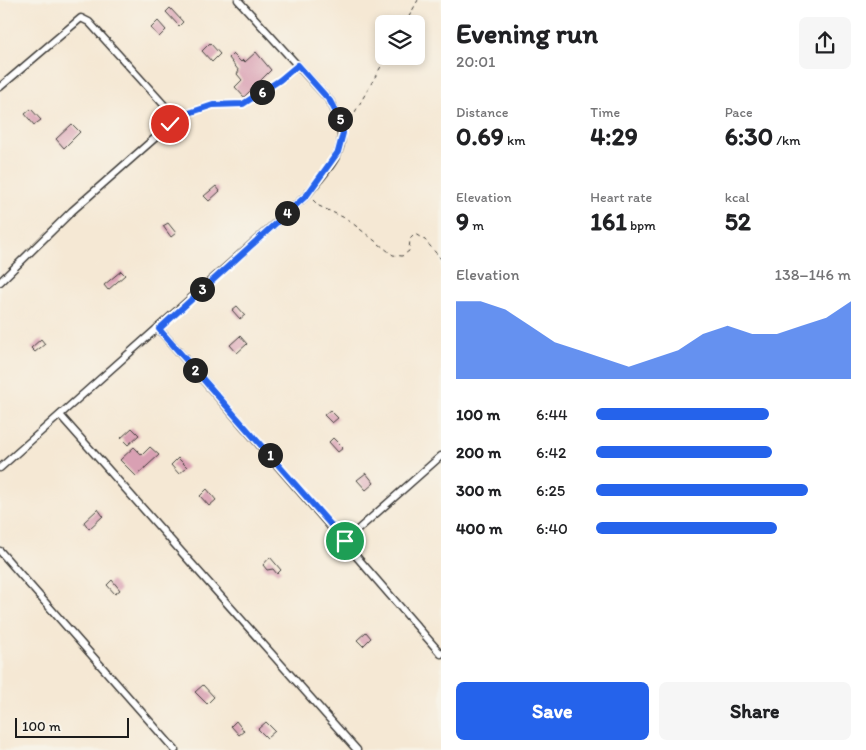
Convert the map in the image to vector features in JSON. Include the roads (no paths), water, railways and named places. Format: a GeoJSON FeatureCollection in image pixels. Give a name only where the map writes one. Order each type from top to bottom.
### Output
{"type":"FeatureCollection","features":[{"type":"Feature","properties":{"kind":"street"},"geometry":{"type":"LineString","coordinates":[[0,468],[159,329],[307,195],[338,152],[343,133],[340,120],[330,101],[238,0]]}},
{"type":"Feature","properties":{"kind":"street"},"geometry":{"type":"LineString","coordinates":[[0,87],[81,18],[89,22],[174,118],[164,130],[72,211],[0,282]]}},
{"type":"Feature","properties":{"kind":"street"},"geometry":{"type":"LineString","coordinates":[[159,329],[345,541],[441,654]]}},
{"type":"Feature","properties":{"kind":"street"},"geometry":{"type":"LineString","coordinates":[[60,415],[357,750]]}},
{"type":"Feature","properties":{"kind":"street"},"geometry":{"type":"LineString","coordinates":[[345,541],[440,457]]}},
{"type":"Feature","properties":{"kind":"street"},"geometry":{"type":"LineString","coordinates":[[0,551],[176,750]]}}]}
